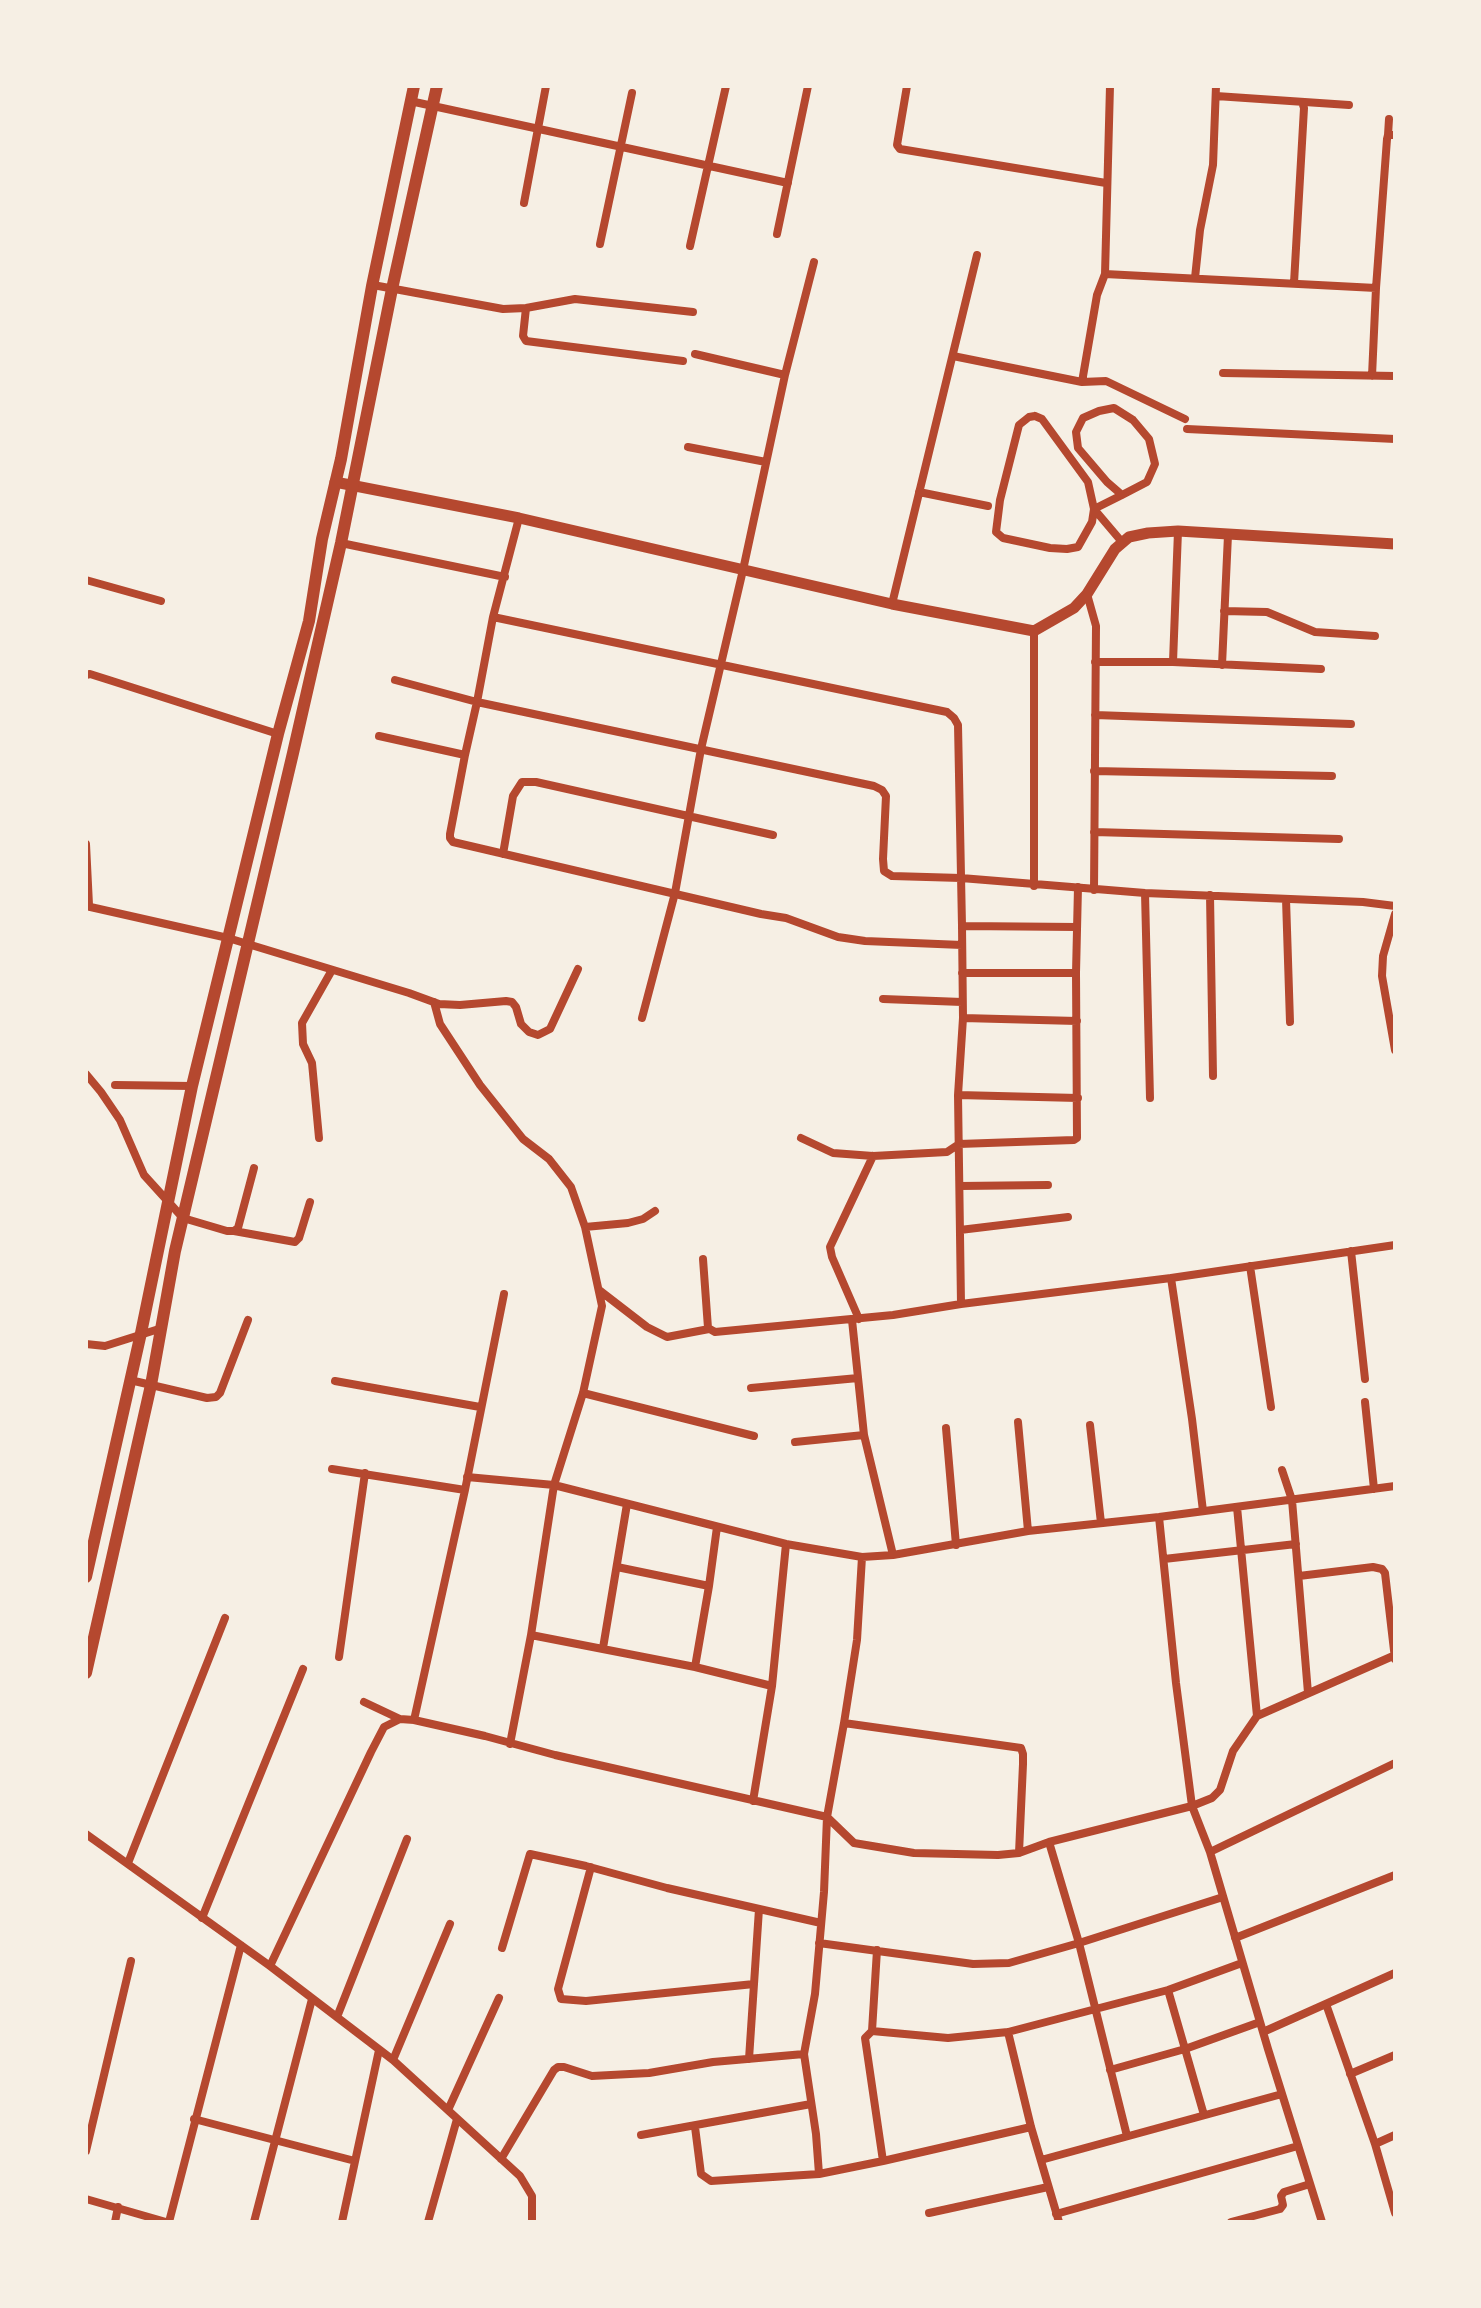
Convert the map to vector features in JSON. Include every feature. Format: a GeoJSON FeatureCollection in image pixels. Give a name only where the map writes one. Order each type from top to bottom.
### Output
{"type":"FeatureCollection","features":[{"type":"Feature","properties":{"kind":"main road"},"geometry":{"type":"LineString","coordinates":[[86,1577],[192,1086],[278,734],[309,621],[322,539],[414,86]]}},
{"type":"Feature","properties":{"kind":"main road"},"geometry":{"type":"LineString","coordinates":[[86,1673],[151,1385],[170,1273],[341,543],[437,86]]}},
{"type":"Feature","properties":{"kind":"main road"},"geometry":{"type":"LineString","coordinates":[[269,770],[288,776]]}},
{"type":"Feature","properties":{"kind":"street"},"geometry":{"type":"LineString","coordinates":[[524,203],[546,86]]}},
{"type":"Feature","properties":{"kind":"street"},"geometry":{"type":"LineString","coordinates":[[690,246],[726,86]]}},
{"type":"Feature","properties":{"kind":"street"},"geometry":{"type":"LineString","coordinates":[[777,234],[808,86]]}},
{"type":"Feature","properties":{"kind":"street"},"geometry":{"type":"LineString","coordinates":[[907,86],[897,145],[900,149],[1106,183]]}},
{"type":"Feature","properties":{"kind":"street"},"geometry":{"type":"LineString","coordinates":[[1082,382],[1097,295],[1105,274],[1110,86]]}},
{"type":"Feature","properties":{"kind":"street"},"geometry":{"type":"LineString","coordinates":[[1195,278],[1200,230],[1213,165],[1216,86]]}},
{"type":"Feature","properties":{"kind":"street"},"geometry":{"type":"LineString","coordinates":[[600,244],[632,93]]}},
{"type":"Feature","properties":{"kind":"street"},"geometry":{"type":"LineString","coordinates":[[1216,96],[1349,105]]}},
{"type":"Feature","properties":{"kind":"street"},"geometry":{"type":"LineString","coordinates":[[410,101],[788,183]]}},
{"type":"Feature","properties":{"kind":"street"},"geometry":{"type":"LineString","coordinates":[[1294,283],[1302,102]]}},
{"type":"Feature","properties":{"kind":"street"},"geometry":{"type":"LineString","coordinates":[[1372,376],[1376,288],[1392,135],[1389,119]]}},
{"type":"Feature","properties":{"kind":"street"},"geometry":{"type":"LineString","coordinates":[[892,604],[977,255]]}},
{"type":"Feature","properties":{"kind":"street"},"geometry":{"type":"LineString","coordinates":[[642,1018],[675,893],[701,749],[785,375],[814,262]]}},
{"type":"Feature","properties":{"kind":"street"},"geometry":{"type":"LineString","coordinates":[[1105,274],[1376,288]]}},
{"type":"Feature","properties":{"kind":"street"},"geometry":{"type":"LineString","coordinates":[[373,285],[503,309],[575,299],[693,312]]}},
{"type":"Feature","properties":{"kind":"street"},"geometry":{"type":"LineString","coordinates":[[526,308],[523,336],[526,341],[683,361]]}},
{"type":"Feature","properties":{"kind":"street"},"geometry":{"type":"LineString","coordinates":[[695,354],[785,375]]}},
{"type":"Feature","properties":{"kind":"street"},"geometry":{"type":"LineString","coordinates":[[953,356],[1082,382],[1106,381],[1186,424],[1395,439]]}},
{"type":"Feature","properties":{"kind":"street"},"geometry":{"type":"LineString","coordinates":[[1223,373],[1395,376]]}},
{"type":"Feature","properties":{"kind":"street"},"geometry":{"type":"LineString","coordinates":[[1094,509],[1122,495],[1147,482],[1155,464],[1149,439],[1133,420],[1114,408],[1083,418],[1076,432],[1078,448],[1122,495]]}},
{"type":"Feature","properties":{"kind":"street"},"geometry":{"type":"LineString","coordinates":[[1094,509],[1092,522],[1078,547],[1050,548],[1003,538],[996,532],[1012,445],[1019,425],[1029,417],[1042,419],[1088,482],[1094,509],[1122,542]]}},
{"type":"Feature","properties":{"kind":"street"},"geometry":{"type":"LineString","coordinates":[[688,447],[766,462]]}},
{"type":"Feature","properties":{"kind":"street"},"geometry":{"type":"LineString","coordinates":[[335,482],[519,518],[892,604],[1034,631],[1074,608],[1087,594],[1101,568],[1129,537],[1178,531],[1395,544]]}},
{"type":"Feature","properties":{"kind":"street"},"geometry":{"type":"LineString","coordinates":[[919,492],[988,506]]}},
{"type":"Feature","properties":{"kind":"street"},"geometry":{"type":"LineString","coordinates":[[519,518],[493,617],[450,838],[453,842],[786,918],[852,940],[962,945]]}},
{"type":"Feature","properties":{"kind":"street"},"geometry":{"type":"LineString","coordinates":[[1173,662],[1178,531]]}},
{"type":"Feature","properties":{"kind":"street"},"geometry":{"type":"LineString","coordinates":[[1222,665],[1228,535]]}},
{"type":"Feature","properties":{"kind":"street"},"geometry":{"type":"LineString","coordinates":[[341,543],[505,577]]}},
{"type":"Feature","properties":{"kind":"street"},"geometry":{"type":"LineString","coordinates":[[86,580],[161,601]]}},
{"type":"Feature","properties":{"kind":"street"},"geometry":{"type":"LineString","coordinates":[[1087,594],[1096,626],[1094,890]]}},
{"type":"Feature","properties":{"kind":"street"},"geometry":{"type":"LineString","coordinates":[[1224,611],[1267,612],[1315,632],[1375,636]]}},
{"type":"Feature","properties":{"kind":"street"},"geometry":{"type":"LineString","coordinates":[[493,617],[947,712],[954,718],[958,725],[962,926],[963,1018],[958,1095],[961,1304]]}},
{"type":"Feature","properties":{"kind":"street"},"geometry":{"type":"LineString","coordinates":[[1034,631],[1034,886]]}},
{"type":"Feature","properties":{"kind":"street"},"geometry":{"type":"LineString","coordinates":[[1095,662],[1173,662],[1321,669]]}},
{"type":"Feature","properties":{"kind":"street"},"geometry":{"type":"LineString","coordinates":[[86,675],[278,734]]}},
{"type":"Feature","properties":{"kind":"street"},"geometry":{"type":"LineString","coordinates":[[395,680],[477,702],[874,786],[886,796],[883,859],[884,871],[892,876],[1395,906]]}},
{"type":"Feature","properties":{"kind":"street"},"geometry":{"type":"LineString","coordinates":[[1095,715],[1351,724]]}},
{"type":"Feature","properties":{"kind":"street"},"geometry":{"type":"LineString","coordinates":[[379,736],[465,755]]}},
{"type":"Feature","properties":{"kind":"street"},"geometry":{"type":"LineString","coordinates":[[1094,771],[1332,776]]}},
{"type":"Feature","properties":{"kind":"street"},"geometry":{"type":"LineString","coordinates":[[503,854],[513,796],[522,782],[536,782],[773,835]]}},
{"type":"Feature","properties":{"kind":"street"},"geometry":{"type":"LineString","coordinates":[[1094,832],[1339,839]]}},
{"type":"Feature","properties":{"kind":"street"},"geometry":{"type":"LineString","coordinates":[[86,844],[87,906],[228,938],[434,1002],[460,1005],[512,1002],[521,1024],[538,1035],[550,1029],[578,969]]}},
{"type":"Feature","properties":{"kind":"street"},"geometry":{"type":"LineString","coordinates":[[801,1138],[833,1153],[873,1156],[947,1152],[959,1144],[1074,1140],[1078,1135],[1078,887]]}},
{"type":"Feature","properties":{"kind":"street"},"geometry":{"type":"LineString","coordinates":[[1145,893],[1150,1098]]}},
{"type":"Feature","properties":{"kind":"street"},"geometry":{"type":"LineString","coordinates":[[1210,895],[1213,1076]]}},
{"type":"Feature","properties":{"kind":"street"},"geometry":{"type":"LineString","coordinates":[[1286,899],[1290,1022]]}},
{"type":"Feature","properties":{"kind":"street"},"geometry":{"type":"LineString","coordinates":[[1395,914],[1383,956],[1382,976],[1391,994],[1395,1050]]}},
{"type":"Feature","properties":{"kind":"street"},"geometry":{"type":"LineString","coordinates":[[962,926],[1077,927]]}},
{"type":"Feature","properties":{"kind":"street"},"geometry":{"type":"LineString","coordinates":[[319,1138],[312,1063],[303,1044],[302,1023],[332,970]]}},
{"type":"Feature","properties":{"kind":"street"},"geometry":{"type":"LineString","coordinates":[[962,973],[1076,973]]}},
{"type":"Feature","properties":{"kind":"street"},"geometry":{"type":"LineString","coordinates":[[883,999],[962,1002]]}},
{"type":"Feature","properties":{"kind":"street"},"geometry":{"type":"LineString","coordinates":[[434,1002],[440,1024],[480,1085],[523,1139],[549,1159],[571,1187],[585,1227],[602,1306],[583,1393],[554,1485],[531,1635],[510,1744]]}},
{"type":"Feature","properties":{"kind":"street"},"geometry":{"type":"LineString","coordinates":[[963,1018],[1077,1021]]}},
{"type":"Feature","properties":{"kind":"street"},"geometry":{"type":"LineString","coordinates":[[86,1074],[120,1120],[144,1175],[183,1218],[227,1231],[295,1242],[310,1202]]}},
{"type":"Feature","properties":{"kind":"street"},"geometry":{"type":"LineString","coordinates":[[115,1085],[192,1086]]}},
{"type":"Feature","properties":{"kind":"street"},"geometry":{"type":"LineString","coordinates":[[958,1095],[1078,1098]]}},
{"type":"Feature","properties":{"kind":"street"},"geometry":{"type":"LineString","coordinates":[[873,1156],[830,1247],[855,1320],[864,1435],[893,1555]]}},
{"type":"Feature","properties":{"kind":"street"},"geometry":{"type":"LineString","coordinates":[[234,1231],[238,1228],[254,1168]]}},
{"type":"Feature","properties":{"kind":"street"},"geometry":{"type":"LineString","coordinates":[[960,1186],[1048,1185]]}},
{"type":"Feature","properties":{"kind":"street"},"geometry":{"type":"LineString","coordinates":[[585,1227],[628,1223],[643,1219],[655,1211]]}},
{"type":"Feature","properties":{"kind":"street"},"geometry":{"type":"LineString","coordinates":[[960,1230],[1068,1217]]}},
{"type":"Feature","properties":{"kind":"street"},"geometry":{"type":"LineString","coordinates":[[599,1290],[647,1327],[667,1337],[709,1329],[715,1332],[855,1320],[1395,1245]]}},
{"type":"Feature","properties":{"kind":"street"},"geometry":{"type":"LineString","coordinates":[[1351,1251],[1365,1379]]}},
{"type":"Feature","properties":{"kind":"street"},"geometry":{"type":"LineString","coordinates":[[703,1259],[709,1329]]}},
{"type":"Feature","properties":{"kind":"street"},"geometry":{"type":"LineString","coordinates":[[1250,1266],[1271,1407]]}},
{"type":"Feature","properties":{"kind":"street"},"geometry":{"type":"LineString","coordinates":[[1171,1278],[1203,1511]]}},
{"type":"Feature","properties":{"kind":"street"},"geometry":{"type":"LineString","coordinates":[[414,1720],[504,1294]]}},
{"type":"Feature","properties":{"kind":"street"},"geometry":{"type":"LineString","coordinates":[[130,1380],[207,1398],[216,1397],[248,1320]]}},
{"type":"Feature","properties":{"kind":"street"},"geometry":{"type":"LineString","coordinates":[[86,1344],[105,1346],[162,1328]]}},
{"type":"Feature","properties":{"kind":"street"},"geometry":{"type":"LineString","coordinates":[[751,1388],[858,1378]]}},
{"type":"Feature","properties":{"kind":"street"},"geometry":{"type":"LineString","coordinates":[[335,1381],[480,1407]]}},
{"type":"Feature","properties":{"kind":"street"},"geometry":{"type":"LineString","coordinates":[[583,1393],[754,1436]]}},
{"type":"Feature","properties":{"kind":"street"},"geometry":{"type":"LineString","coordinates":[[1365,1402],[1374,1489]]}},
{"type":"Feature","properties":{"kind":"street"},"geometry":{"type":"LineString","coordinates":[[1018,1422],[1028,1531]]}},
{"type":"Feature","properties":{"kind":"street"},"geometry":{"type":"LineString","coordinates":[[1090,1425],[1101,1523]]}},
{"type":"Feature","properties":{"kind":"street"},"geometry":{"type":"LineString","coordinates":[[946,1428],[956,1545]]}},
{"type":"Feature","properties":{"kind":"street"},"geometry":{"type":"LineString","coordinates":[[795,1442],[864,1435]]}},
{"type":"Feature","properties":{"kind":"street"},"geometry":{"type":"LineString","coordinates":[[332,1469],[465,1490]]}},
{"type":"Feature","properties":{"kind":"street"},"geometry":{"type":"LineString","coordinates":[[1282,1470],[1292,1500],[1308,1693]]}},
{"type":"Feature","properties":{"kind":"street"},"geometry":{"type":"LineString","coordinates":[[339,1657],[365,1473]]}},
{"type":"Feature","properties":{"kind":"street"},"geometry":{"type":"LineString","coordinates":[[467,1477],[554,1485],[786,1544],[862,1557],[893,1555],[1028,1531],[1395,1486]]}},
{"type":"Feature","properties":{"kind":"street"},"geometry":{"type":"LineString","coordinates":[[603,1648],[627,1504]]}},
{"type":"Feature","properties":{"kind":"street"},"geometry":{"type":"LineString","coordinates":[[1237,1507],[1257,1716]]}},
{"type":"Feature","properties":{"kind":"street"},"geometry":{"type":"LineString","coordinates":[[1159,1517],[1192,1806],[1210,1852],[1322,2222]]}},
{"type":"Feature","properties":{"kind":"street"},"geometry":{"type":"LineString","coordinates":[[695,1667],[717,1527]]}},
{"type":"Feature","properties":{"kind":"street"},"geometry":{"type":"LineString","coordinates":[[753,1801],[772,1686],[786,1544]]}},
{"type":"Feature","properties":{"kind":"street"},"geometry":{"type":"LineString","coordinates":[[1164,1559],[1296,1544]]}},
{"type":"Feature","properties":{"kind":"street"},"geometry":{"type":"LineString","coordinates":[[819,2174],[804,2054],[815,1994],[827,1817],[857,1640],[862,1557]]}},
{"type":"Feature","properties":{"kind":"street"},"geometry":{"type":"LineString","coordinates":[[617,1567],[709,1586]]}},
{"type":"Feature","properties":{"kind":"street"},"geometry":{"type":"LineString","coordinates":[[364,1702],[400,1719],[485,1736],[827,1817],[854,1843],[914,1853],[1019,1853],[1212,1798],[1220,1790],[1233,1751],[1257,1716],[1394,1657],[1385,1573],[1382,1569],[1373,1567],[1299,1576]]}},
{"type":"Feature","properties":{"kind":"street"},"geometry":{"type":"LineString","coordinates":[[128,1863],[225,1618]]}},
{"type":"Feature","properties":{"kind":"street"},"geometry":{"type":"LineString","coordinates":[[531,1635],[695,1667],[772,1686]]}},
{"type":"Feature","properties":{"kind":"street"},"geometry":{"type":"LineString","coordinates":[[202,1918],[303,1669]]}},
{"type":"Feature","properties":{"kind":"street"},"geometry":{"type":"LineString","coordinates":[[270,1966],[384,1727],[400,1719]]}},
{"type":"Feature","properties":{"kind":"street"},"geometry":{"type":"LineString","coordinates":[[844,1723],[1021,1748],[1019,1853]]}},
{"type":"Feature","properties":{"kind":"street"},"geometry":{"type":"LineString","coordinates":[[1210,1852],[1395,1763]]}},
{"type":"Feature","properties":{"kind":"street"},"geometry":{"type":"LineString","coordinates":[[86,1834],[270,1966],[393,2060],[520,2176],[532,2196],[532,2222]]}},
{"type":"Feature","properties":{"kind":"street"},"geometry":{"type":"LineString","coordinates":[[337,2017],[407,1839]]}},
{"type":"Feature","properties":{"kind":"street"},"geometry":{"type":"LineString","coordinates":[[1049,1842],[1079,1943],[1127,2136]]}},
{"type":"Feature","properties":{"kind":"street"},"geometry":{"type":"LineString","coordinates":[[502,1948],[530,1854],[821,1923]]}},
{"type":"Feature","properties":{"kind":"street"},"geometry":{"type":"LineString","coordinates":[[591,1867],[558,1989],[561,1999],[586,2001],[754,1984]]}},
{"type":"Feature","properties":{"kind":"street"},"geometry":{"type":"LineString","coordinates":[[1235,1938],[1395,1875]]}},
{"type":"Feature","properties":{"kind":"street"},"geometry":{"type":"LineString","coordinates":[[819,1943],[973,1964],[1009,1963],[1223,1897]]}},
{"type":"Feature","properties":{"kind":"street"},"geometry":{"type":"LineString","coordinates":[[749,2059],[759,1909]]}},
{"type":"Feature","properties":{"kind":"street"},"geometry":{"type":"LineString","coordinates":[[393,2060],[450,1924]]}},
{"type":"Feature","properties":{"kind":"street"},"geometry":{"type":"LineString","coordinates":[[86,2199],[167,2222],[241,1945]]}},
{"type":"Feature","properties":{"kind":"street"},"geometry":{"type":"LineString","coordinates":[[877,1950],[872,2031],[865,2038],[883,2161]]}},
{"type":"Feature","properties":{"kind":"street"},"geometry":{"type":"LineString","coordinates":[[86,2151],[131,1961]]}},
{"type":"Feature","properties":{"kind":"street"},"geometry":{"type":"LineString","coordinates":[[872,2031],[948,2038],[1008,2032],[1168,1990],[1242,1963]]}},
{"type":"Feature","properties":{"kind":"street"},"geometry":{"type":"LineString","coordinates":[[1263,2032],[1395,1973]]}},
{"type":"Feature","properties":{"kind":"street"},"geometry":{"type":"LineString","coordinates":[[1168,1990],[1204,2115]]}},
{"type":"Feature","properties":{"kind":"street"},"geometry":{"type":"LineString","coordinates":[[448,2110],[499,1998]]}},
{"type":"Feature","properties":{"kind":"street"},"geometry":{"type":"LineString","coordinates":[[254,2222],[312,1999]]}},
{"type":"Feature","properties":{"kind":"street"},"geometry":{"type":"LineString","coordinates":[[1326,2004],[1375,2144],[1395,2213]]}},
{"type":"Feature","properties":{"kind":"street"},"geometry":{"type":"LineString","coordinates":[[1110,2070],[1185,2049],[1260,2022]]}},
{"type":"Feature","properties":{"kind":"street"},"geometry":{"type":"LineString","coordinates":[[1008,2032],[1031,2127],[1058,2218],[1298,2146]]}},
{"type":"Feature","properties":{"kind":"street"},"geometry":{"type":"LineString","coordinates":[[342,2222],[379,2050]]}},
{"type":"Feature","properties":{"kind":"street"},"geometry":{"type":"LineString","coordinates":[[501,2159],[558,2067],[592,2076],[649,2073],[713,2062],[804,2054]]}},
{"type":"Feature","properties":{"kind":"street"},"geometry":{"type":"LineString","coordinates":[[1350,2074],[1395,2055]]}},
{"type":"Feature","properties":{"kind":"street"},"geometry":{"type":"LineString","coordinates":[[1041,2160],[1282,2094]]}},
{"type":"Feature","properties":{"kind":"street"},"geometry":{"type":"LineString","coordinates":[[641,2135],[811,2104]]}},
{"type":"Feature","properties":{"kind":"street"},"geometry":{"type":"LineString","coordinates":[[194,2119],[355,2161]]}},
{"type":"Feature","properties":{"kind":"street"},"geometry":{"type":"LineString","coordinates":[[428,2222],[457,2119]]}},
{"type":"Feature","properties":{"kind":"street"},"geometry":{"type":"LineString","coordinates":[[695,2127],[701,2174],[711,2181],[819,2174],[1031,2127]]}},
{"type":"Feature","properties":{"kind":"street"},"geometry":{"type":"LineString","coordinates":[[1375,2144],[1395,2135]]}},
{"type":"Feature","properties":{"kind":"street"},"geometry":{"type":"LineString","coordinates":[[1231,2222],[1280,2209],[1284,2192],[1310,2184]]}},
{"type":"Feature","properties":{"kind":"street"},"geometry":{"type":"LineString","coordinates":[[929,2213],[1048,2187]]}},
{"type":"Feature","properties":{"kind":"street"},"geometry":{"type":"LineString","coordinates":[[115,2222],[118,2207]]}}]}
